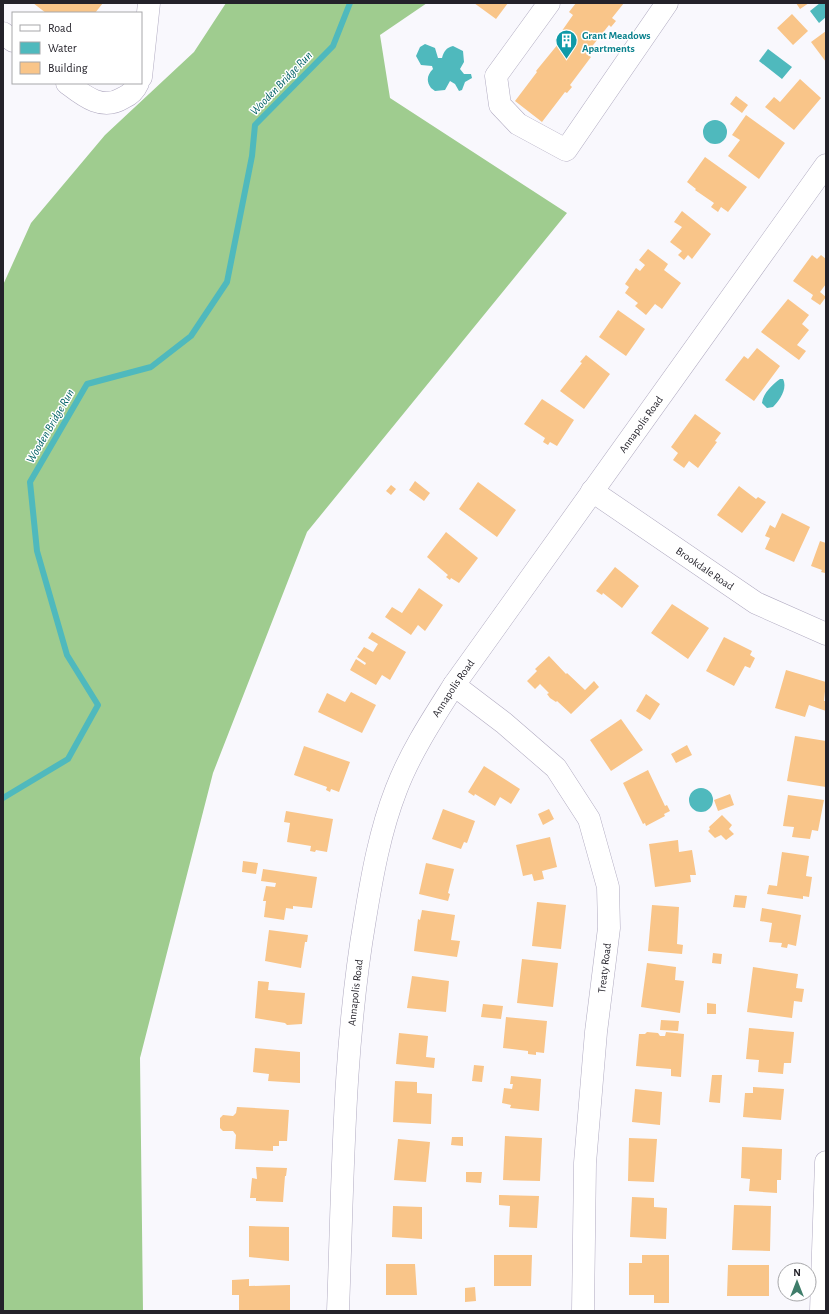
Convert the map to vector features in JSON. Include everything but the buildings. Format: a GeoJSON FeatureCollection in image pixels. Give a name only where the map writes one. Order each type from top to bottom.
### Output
{"type":"FeatureCollection","features":[{"type":"Feature","properties":{"kind":"street"},"geometry":{"type":"LineString","coordinates":[[142,68],[149,3]]}},
{"type":"Feature","properties":{"kind":"street"},"geometry":{"type":"LineString","coordinates":[[548,3],[496,76],[500,105],[518,124],[566,150],[667,3]]}},
{"type":"Feature","properties":{"kind":"street"},"geometry":{"type":"LineString","coordinates":[[3,33],[12,40]]}},
{"type":"Feature","properties":{"kind":"street"},"geometry":{"type":"LineString","coordinates":[[68,84],[86,98],[97,102],[108,103],[119,101],[129,95],[137,84]]}},
{"type":"Feature","properties":{"kind":"street","name":"Annapolis Road"},"geometry":{"type":"LineString","coordinates":[[338,1311],[345,1106],[356,973],[374,864],[396,789],[420,740],[454,684],[826,165]]}},
{"type":"Feature","properties":{"kind":"street","name":"Brookdale Road"},"geometry":{"type":"LineString","coordinates":[[592,490],[756,603],[826,634]]}},
{"type":"Feature","properties":{"kind":"street","name":"Treaty Road"},"geometry":{"type":"LineString","coordinates":[[454,684],[504,723],[556,768],[589,819],[608,887],[609,928],[596,1032],[585,1163],[583,1311]]}},
{"type":"Feature","properties":{"kind":"street"},"geometry":{"type":"LineString","coordinates":[[821,1311],[826,1162]]}},
{"type":"Feature","properties":{"kind":"green space"},"geometry":{"type":"Polygon","coordinates":[[[226,3],[427,3],[380,35],[390,98],[567,213],[307,532],[213,773],[140,1058],[143,1311],[3,1311],[3,285],[31,223],[105,135],[194,52],[226,3]]]}},
{"type":"Feature","properties":{"kind":"water"},"geometry":{"type":"Polygon","coordinates":[[[820,3],[826,3],[826,17],[819,23],[810,11],[820,3]]]}},
{"type":"Feature","properties":{"kind":"water"},"geometry":{"type":"Polygon","coordinates":[[[425,44],[435,48],[438,58],[442,58],[446,50],[453,46],[463,51],[464,62],[460,69],[464,74],[471,74],[472,78],[465,82],[462,90],[459,91],[455,84],[450,81],[445,90],[435,91],[431,88],[428,83],[428,78],[433,69],[432,66],[421,65],[416,56],[420,47],[425,44]]]}},
{"type":"Feature","properties":{"kind":"water"},"geometry":{"type":"Polygon","coordinates":[[[768,49],[792,67],[782,79],[759,61],[768,49]]]}},
{"type":"Feature","properties":{"kind":"water"},"geometry":{"type":"Polygon","coordinates":[[[715,120],[723,124],[727,132],[723,140],[715,144],[707,140],[703,132],[707,124],[715,120]]]}},
{"type":"Feature","properties":{"kind":"water"},"geometry":{"type":"Polygon","coordinates":[[[780,379],[783,379],[784,391],[778,402],[773,407],[767,408],[762,403],[764,396],[771,386],[780,379]]]}},
{"type":"Feature","properties":{"kind":"water"},"geometry":{"type":"Polygon","coordinates":[[[701,788],[706,789],[712,795],[712,805],[706,811],[701,812],[696,811],[690,805],[689,800],[690,795],[696,789],[701,788]]]}},
{"type":"Feature","properties":{"kind":"waterway","name":"Wooden Bridge Run"},"geometry":{"type":"LineString","coordinates":[[3,798],[68,759],[98,705],[67,655],[37,551],[30,482],[87,384],[151,367],[191,336],[227,282],[252,156],[255,125],[333,46],[350,3]]}},
{"type":"Feature","properties":{"kind":"place","name":"Grant Meadows Apartments"},"geometry":{"type":"Point","coordinates":[567,60]}}]}
